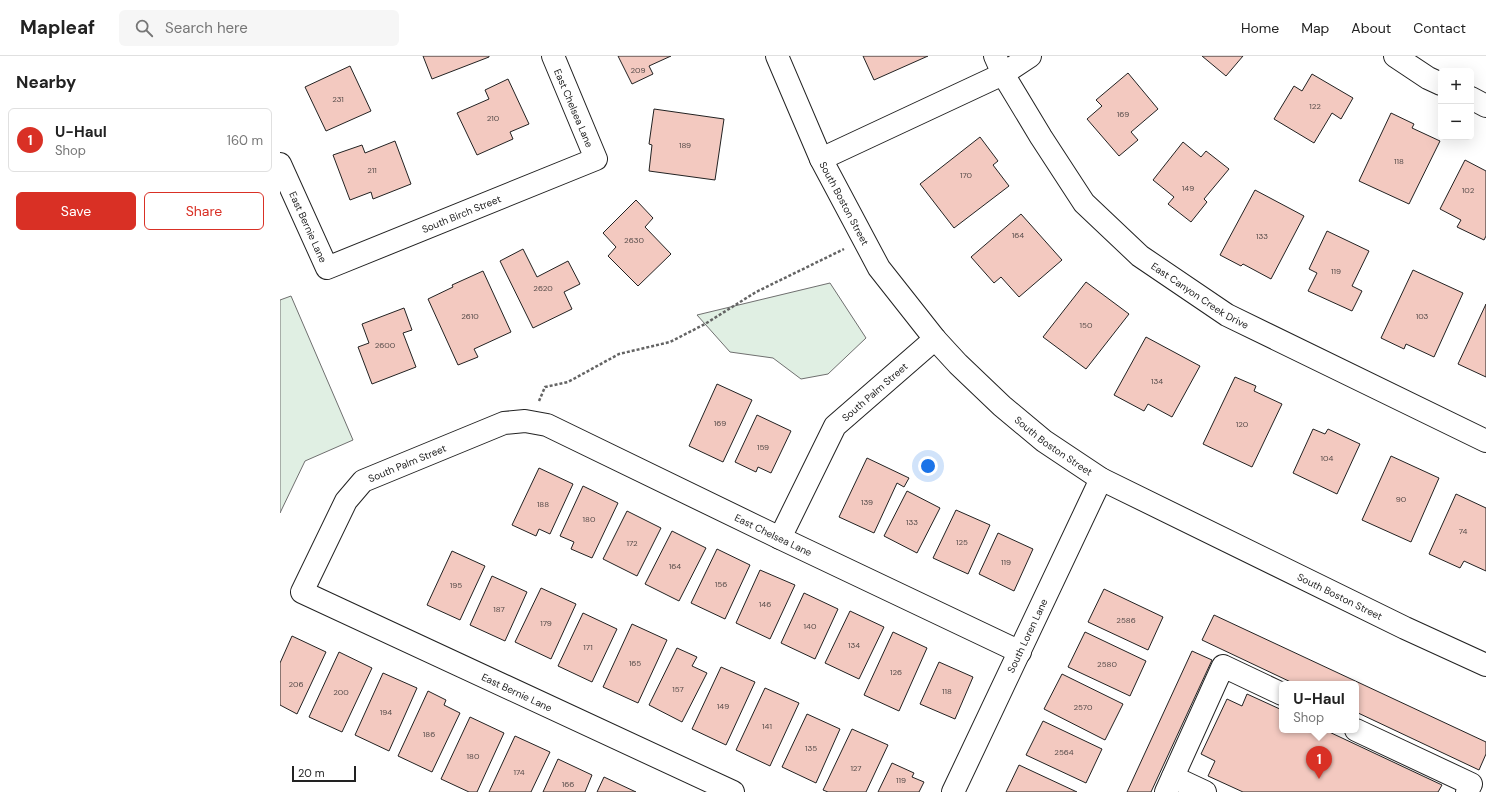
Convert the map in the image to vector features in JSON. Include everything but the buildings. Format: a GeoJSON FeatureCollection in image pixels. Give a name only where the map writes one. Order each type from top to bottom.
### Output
{"type":"FeatureCollection","features":[{"type":"Feature","properties":{"kind":"street","name":"East Chelsea Lane"},"geometry":{"type":"LineString","coordinates":[[553,56],[596,159]]}},
{"type":"Feature","properties":{"kind":"street","name":"South Boston Street"},"geometry":{"type":"LineString","coordinates":[[777,56],[821,159],[879,268],[935,339],[958,364],[1002,406],[1044,441],[1101,479],[1405,628],[1486,665]]}},
{"type":"Feature","properties":{"kind":"street"},"geometry":{"type":"LineString","coordinates":[[821,159],[999,65],[1030,56]]}},
{"type":"Feature","properties":{"kind":"street"},"geometry":{"type":"LineString","coordinates":[[1395,56],[1428,78],[1438,83]]}},
{"type":"Feature","properties":{"kind":"street","name":"East Canyon Creek Drive"},"geometry":{"type":"LineString","coordinates":[[999,65],[1041,137],[1084,203],[1140,256],[1227,315],[1486,441]]}},
{"type":"Feature","properties":{"kind":"street"},"geometry":{"type":"LineString","coordinates":[[1474,100],[1486,106]]}},
{"type":"Feature","properties":{"kind":"street","name":"South Birch Street"},"geometry":{"type":"LineString","coordinates":[[327,268],[596,159]]}},
{"type":"Feature","properties":{"kind":"street","name":"East Bernie Lane"},"geometry":{"type":"LineString","coordinates":[[280,164],[327,268]]}},
{"type":"Feature","properties":{"kind":"street","name":"South Palm Street"},"geometry":{"type":"LineString","coordinates":[[780,538],[835,426],[935,339]]}},
{"type":"Feature","properties":{"kind":"street","name":"East Chelsea Lane"},"geometry":{"type":"LineString","coordinates":[[529,421],[547,425],[1020,652]]}},
{"type":"Feature","properties":{"kind":"street","name":"South Palm Street"},"geometry":{"type":"LineString","coordinates":[[302,592],[346,501],[363,481],[504,423],[529,421]]}},
{"type":"Feature","properties":{"kind":"street","name":"South Loren Lane"},"geometry":{"type":"LineString","coordinates":[[954,792],[1101,479]]}},
{"type":"Feature","properties":{"kind":"street","name":"East Bernie Lane"},"geometry":{"type":"LineString","coordinates":[[302,592],[733,792]]}},
{"type":"Feature","properties":{"kind":"street"},"geometry":{"type":"LineString","coordinates":[[1205,792],[1169,784],[1223,666],[1279,693]]}},
{"type":"Feature","properties":{"kind":"street"},"geometry":{"type":"LineString","coordinates":[[1359,731],[1471,784],[1467,792]]}},
{"type":"Feature","properties":{"kind":"path"},"geometry":{"type":"LineString","coordinates":[[529,421],[545,387],[568,382],[619,354],[670,342],[705,324],[756,292],[830,254],[864,240]]}},
{"type":"Feature","properties":{"kind":"green space"},"geometry":{"type":"Polygon","coordinates":[[[830,283],[866,338],[828,374],[801,379],[773,358],[730,352],[697,315],[830,283]]]}},
{"type":"Feature","properties":{"kind":"green space"},"geometry":{"type":"Polygon","coordinates":[[[291,296],[353,440],[305,461],[280,513],[280,300],[291,296]]]}},
{"type":"Feature","properties":{"kind":"place","name":"U-Haul"},"geometry":{"type":"Point","coordinates":[1319,779]}}]}
